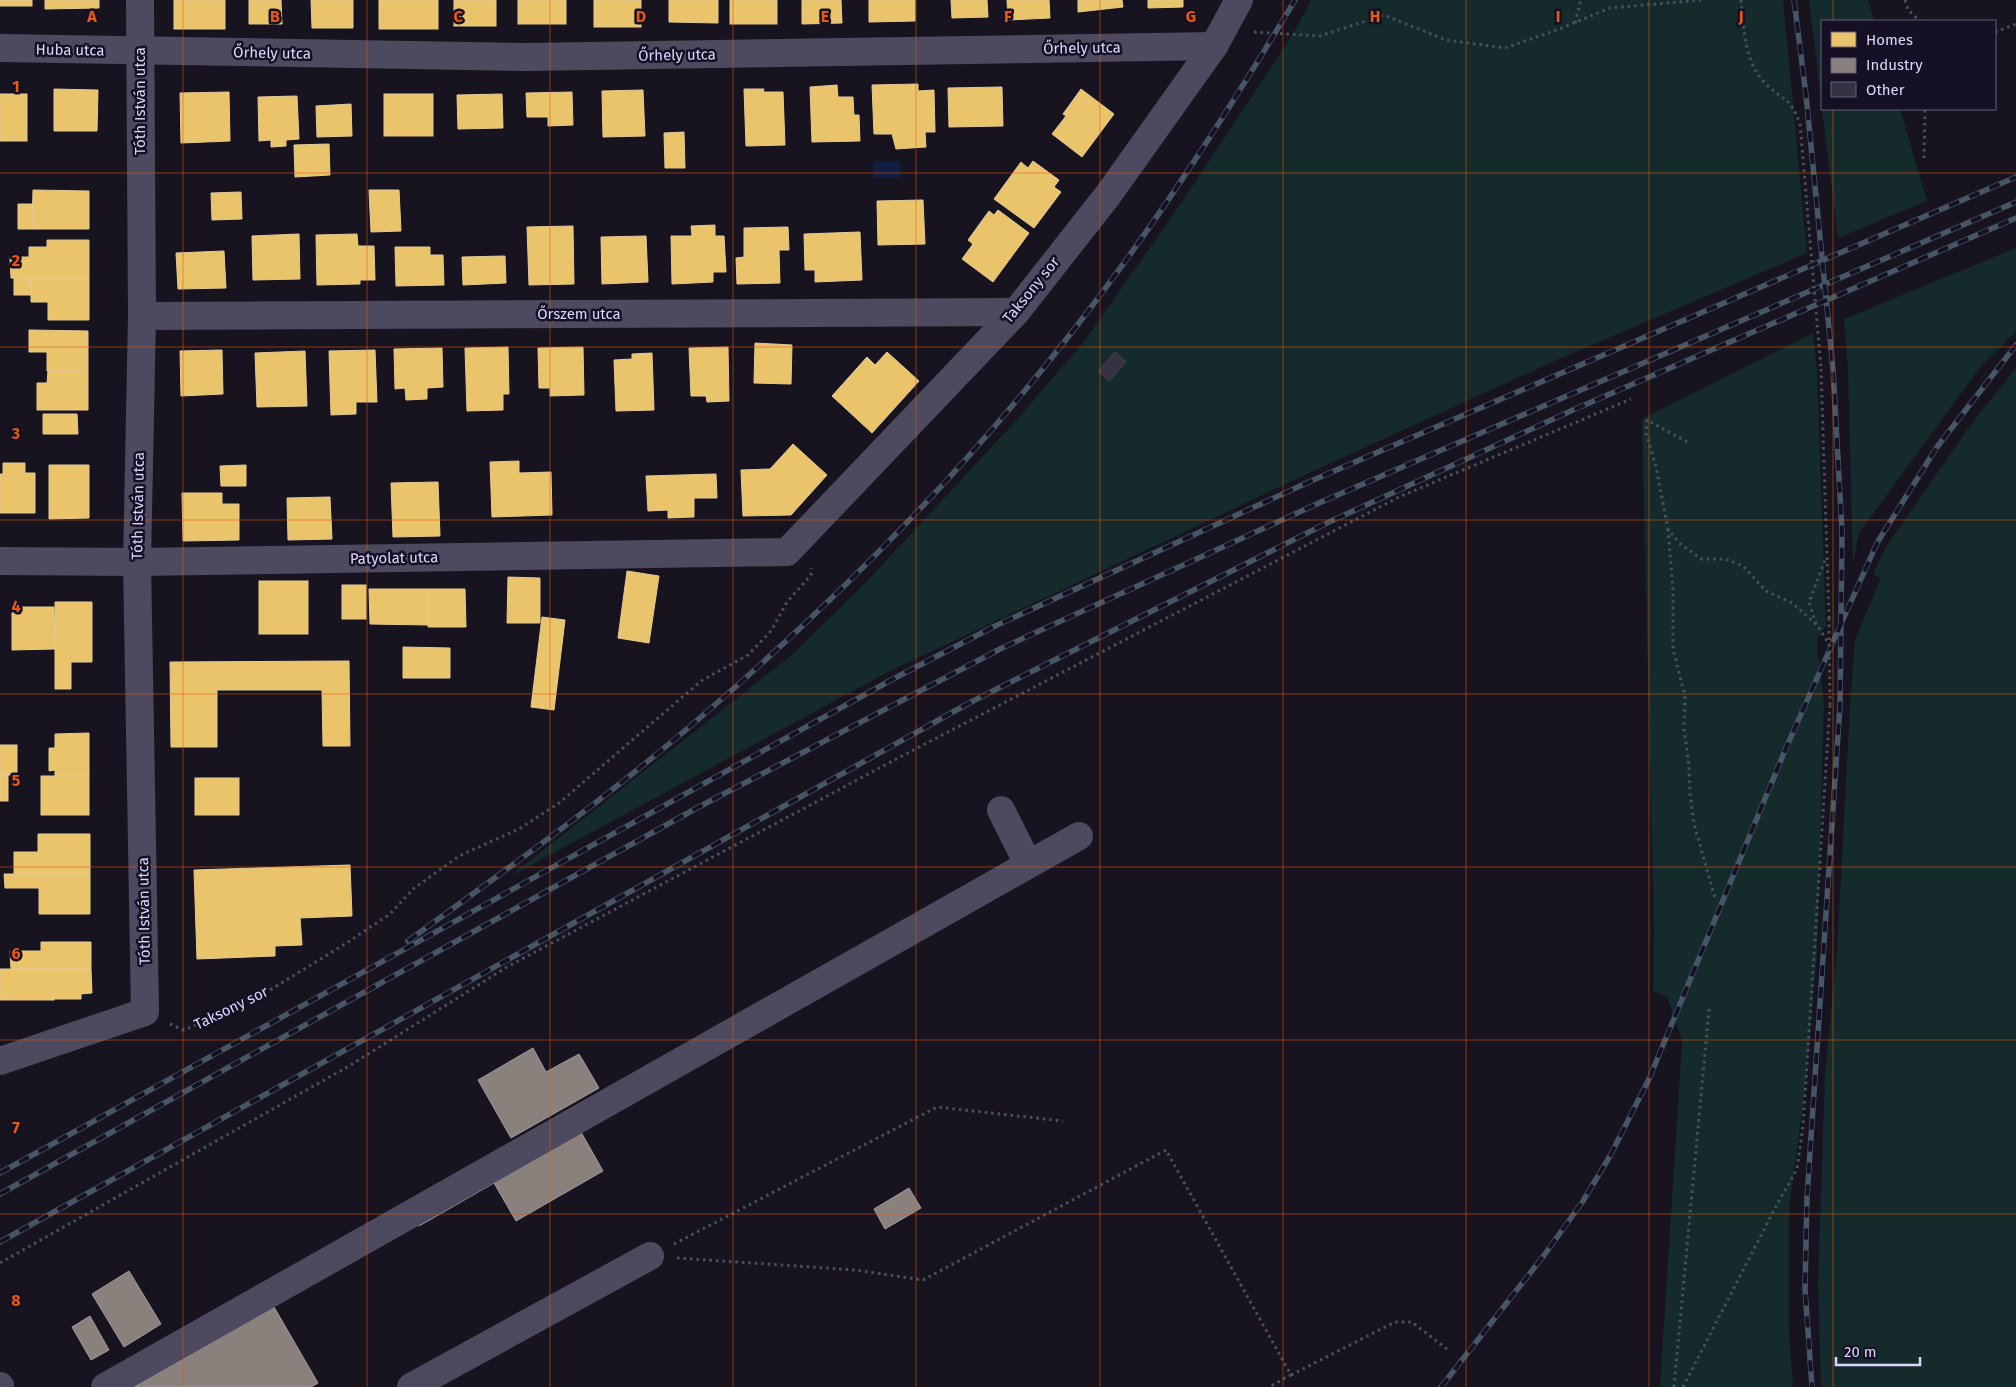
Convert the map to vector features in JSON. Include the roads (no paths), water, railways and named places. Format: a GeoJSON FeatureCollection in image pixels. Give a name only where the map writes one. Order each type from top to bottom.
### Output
{"type":"FeatureCollection","features":[{"type":"Feature","properties":{"kind":"street","name":"Tóth István utca"},"geometry":{"type":"LineString","coordinates":[[0,1061],[145,1012],[137,562],[142,316],[140,0]]}},
{"type":"Feature","properties":{"kind":"street","name":"Taksony sor"},"geometry":{"type":"LineString","coordinates":[[787,552],[1016,312],[1108,195],[1219,38],[1239,0]]}},
{"type":"Feature","properties":{"kind":"street","name":"Őrhely utca"},"geometry":{"type":"LineString","coordinates":[[139,51],[526,57],[1219,38]]}},
{"type":"Feature","properties":{"kind":"street","name":"Huba utca"},"geometry":{"type":"LineString","coordinates":[[0,48],[139,51]]}},
{"type":"Feature","properties":{"kind":"street","name":"Őrszem utca"},"geometry":{"type":"LineString","coordinates":[[142,316],[1016,312]]}},
{"type":"Feature","properties":{"kind":"street","name":"Patyolat utca"},"geometry":{"type":"LineString","coordinates":[[0,561],[137,562],[787,552]]}},
{"type":"Feature","properties":{"kind":"street"},"geometry":{"type":"LineString","coordinates":[[1001,810],[1028,864]]}},
{"type":"Feature","properties":{"kind":"street"},"geometry":{"type":"LineString","coordinates":[[105,1387],[1079,836]]}},
{"type":"Feature","properties":{"kind":"street"},"geometry":{"type":"LineString","coordinates":[[411,1387],[650,1256]]}},
{"type":"Feature","properties":{"kind":"water"},"geometry":{"type":"Polygon","coordinates":[[[873,161],[900,161],[901,178],[873,178],[873,161]]]}},
{"type":"Feature","properties":{"kind":"railway"},"geometry":{"type":"LineString","coordinates":[[408,941],[561,829],[673,741],[758,667],[854,577],[900,530],[989,433],[1103,292],[1189,169],[1295,0]]}},
{"type":"Feature","properties":{"kind":"railway"},"geometry":{"type":"LineString","coordinates":[[1794,0],[1806,95],[1833,369],[1842,532],[1840,705],[1807,1197],[1805,1289],[1812,1387]]}},
{"type":"Feature","properties":{"kind":"railway"},"geometry":{"type":"LineString","coordinates":[[0,1173],[893,679],[995,626],[1311,481],[2016,177]]}},
{"type":"Feature","properties":{"kind":"railway"},"geometry":{"type":"LineString","coordinates":[[0,1194],[695,809],[1002,648],[1319,503],[2016,202]]}},
{"type":"Feature","properties":{"kind":"railway"},"geometry":{"type":"LineString","coordinates":[[0,1242],[971,702],[1327,523],[1573,410],[2016,218]]}},
{"type":"Feature","properties":{"kind":"railway"},"geometry":{"type":"LineString","coordinates":[[1441,1387],[1545,1254],[1583,1201],[1610,1156],[1649,1079],[1786,748],[1877,543],[1937,447],[2016,345]]}}]}
